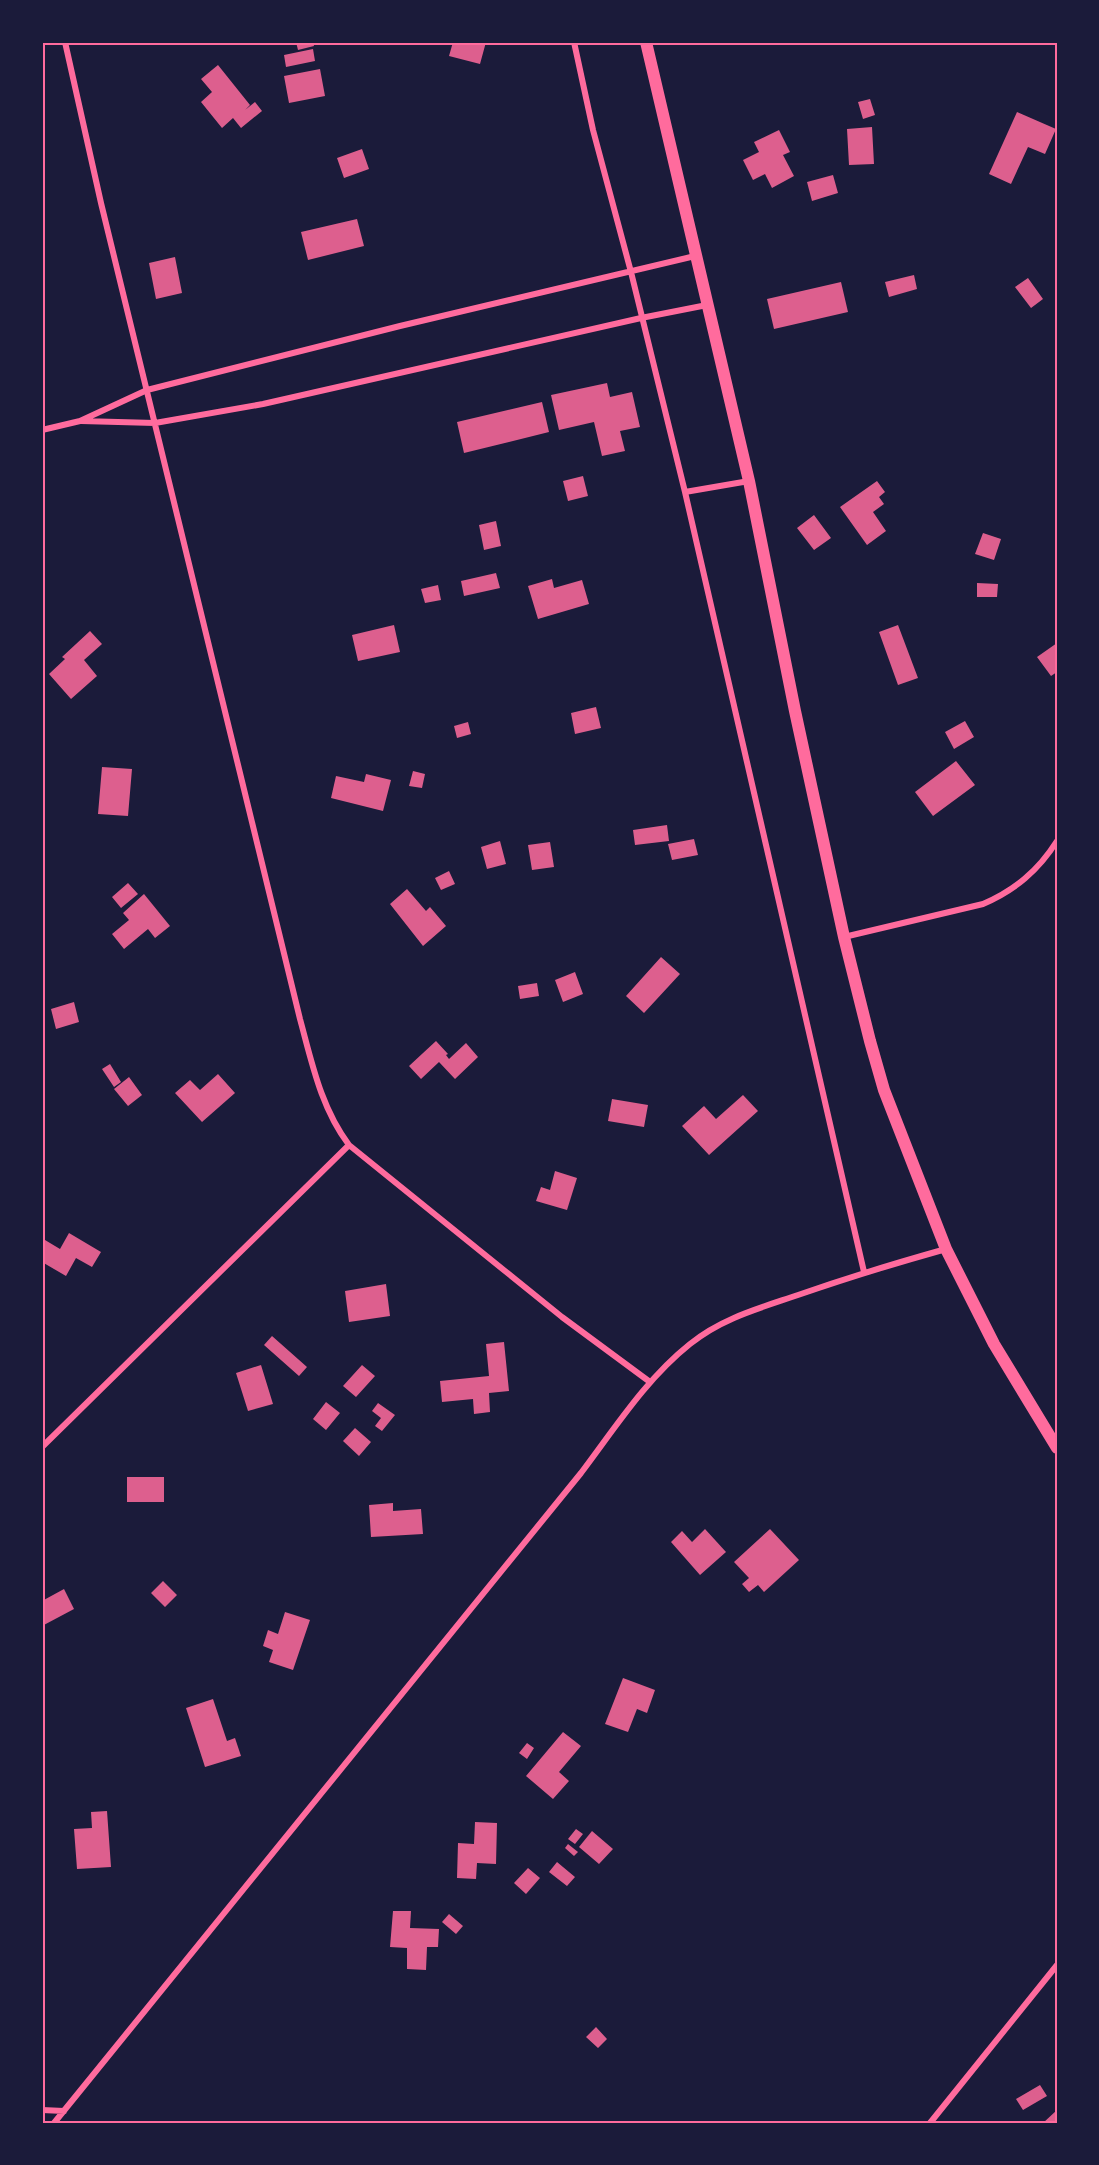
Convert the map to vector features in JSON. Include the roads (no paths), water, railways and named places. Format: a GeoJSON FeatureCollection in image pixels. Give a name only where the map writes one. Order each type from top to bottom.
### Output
{"type":"FeatureCollection","features":[{"type":"Feature","properties":{"kind":"main road"},"geometry":{"type":"LineString","coordinates":[[646,42],[749,481],[795,711],[844,937],[884,1090],[946,1250],[994,1344],[1057,1448]]}},
{"type":"Feature","properties":{"kind":"street"},"geometry":{"type":"LineString","coordinates":[[65,42],[101,203],[300,1019],[324,1102],[331,1118],[349,1145],[562,1317],[650,1382]]}},
{"type":"Feature","properties":{"kind":"street"},"geometry":{"type":"LineString","coordinates":[[574,42],[593,130],[631,272],[685,492],[864,1272]]}},
{"type":"Feature","properties":{"kind":"street"},"geometry":{"type":"LineString","coordinates":[[42,430],[80,421],[147,390],[400,326],[695,256]]}},
{"type":"Feature","properties":{"kind":"street"},"geometry":{"type":"LineString","coordinates":[[80,421],[155,423],[263,404],[707,305]]}},
{"type":"Feature","properties":{"kind":"street"},"geometry":{"type":"LineString","coordinates":[[685,492],[749,481]]}},
{"type":"Feature","properties":{"kind":"street"},"geometry":{"type":"LineString","coordinates":[[844,937],[983,904],[1003,895],[1032,872],[1057,841]]}},
{"type":"Feature","properties":{"kind":"street"},"geometry":{"type":"LineString","coordinates":[[42,1447],[349,1145]]}},
{"type":"Feature","properties":{"kind":"street"},"geometry":{"type":"LineString","coordinates":[[54,2123],[581,1473],[650,1382],[688,1345],[719,1324],[746,1311],[864,1272],[946,1250]]}},
{"type":"Feature","properties":{"kind":"street"},"geometry":{"type":"LineString","coordinates":[[930,2123],[1057,1965]]}},
{"type":"Feature","properties":{"kind":"street"},"geometry":{"type":"LineString","coordinates":[[42,2110],[64,2111]]}}]}
